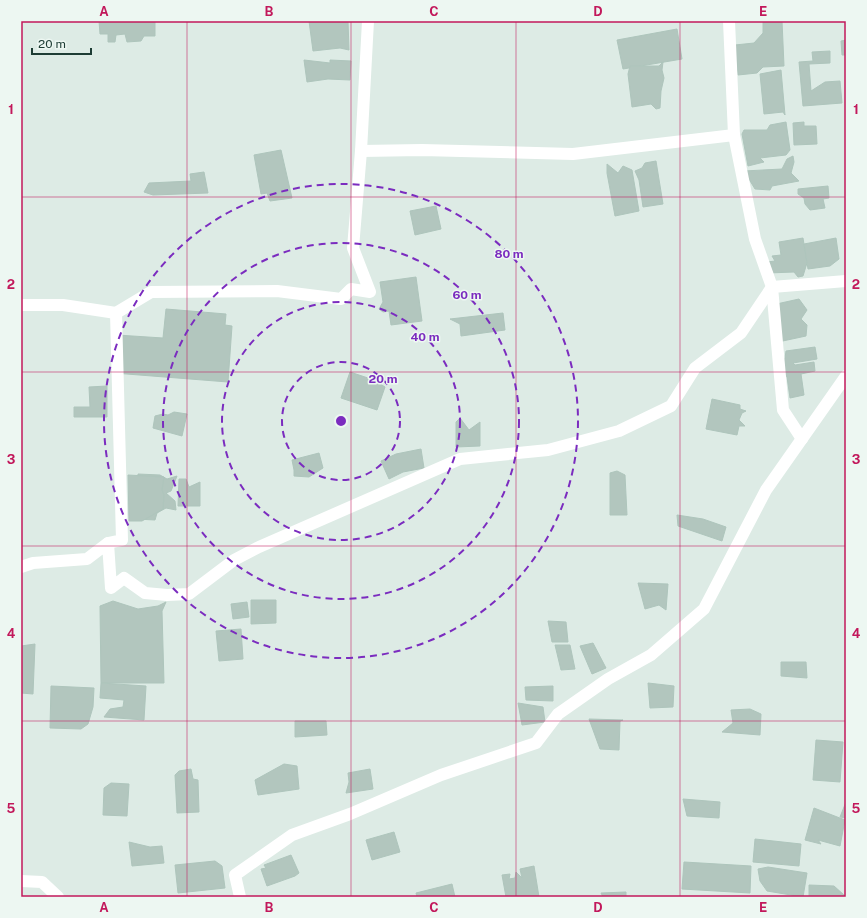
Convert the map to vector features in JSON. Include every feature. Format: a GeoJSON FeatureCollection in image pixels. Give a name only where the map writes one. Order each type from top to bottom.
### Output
{"type":"FeatureCollection","features":[{"type":"Feature","properties":{"kind":"street"},"geometry":{"type":"LineString","coordinates":[[21,305],[63,305],[116,313],[151,292],[277,291],[341,299],[351,289],[370,292],[353,248],[361,151],[368,21]]}},
{"type":"Feature","properties":{"kind":"street"},"geometry":{"type":"LineString","coordinates":[[729,21],[734,135],[754,239],[772,287],[783,410],[802,439]]}},
{"type":"Feature","properties":{"kind":"street"},"geometry":{"type":"LineString","coordinates":[[361,151],[422,150],[573,154],[734,135]]}},
{"type":"Feature","properties":{"kind":"street"},"geometry":{"type":"LineString","coordinates":[[772,287],[846,280]]}},
{"type":"Feature","properties":{"kind":"street"},"geometry":{"type":"LineString","coordinates":[[108,543],[111,588],[124,578],[145,592],[167,595],[189,594],[234,560],[260,547],[460,459],[548,450],[620,431],[671,406],[695,368],[741,333],[772,287]]}},
{"type":"Feature","properties":{"kind":"street"},"geometry":{"type":"LineString","coordinates":[[21,567],[33,563],[87,559],[108,543],[122,540],[116,313]]}},
{"type":"Feature","properties":{"kind":"street"},"geometry":{"type":"LineString","coordinates":[[240,897],[235,875],[292,835],[350,814],[441,775],[536,743],[558,714],[608,679],[651,655],[704,609],[766,490],[846,376]]}},
{"type":"Feature","properties":{"kind":"street"},"geometry":{"type":"LineString","coordinates":[[21,881],[42,882],[58,897]]}},
{"type":"Feature","properties":{"kind":"building"},"geometry":{"type":"Polygon","coordinates":[[[99,21],[155,21],[155,36],[144,36],[141,41],[127,42],[125,34],[116,35],[115,42],[108,42],[108,34],[100,34],[99,21]]]}},
{"type":"Feature","properties":{"kind":"building"},"geometry":{"type":"Polygon","coordinates":[[[309,21],[348,21],[349,50],[340,48],[313,51],[309,21]]]}},
{"type":"Feature","properties":{"kind":"building"},"geometry":{"type":"Polygon","coordinates":[[[763,21],[782,21],[784,66],[763,67],[757,73],[738,75],[735,45],[754,43],[763,33],[763,21]]]}},
{"type":"Feature","properties":{"kind":"building"},"geometry":{"type":"Polygon","coordinates":[[[677,29],[682,59],[623,69],[617,40],[677,29]]]}},
{"type":"Feature","properties":{"kind":"building"},"geometry":{"type":"Polygon","coordinates":[[[846,40],[846,55],[842,55],[841,41],[846,40]]]}},
{"type":"Feature","properties":{"kind":"building"},"geometry":{"type":"Polygon","coordinates":[[[830,51],[830,63],[809,64],[811,91],[825,82],[840,81],[842,103],[803,106],[799,62],[813,61],[812,52],[830,51]]]}},
{"type":"Feature","properties":{"kind":"building"},"geometry":{"type":"Polygon","coordinates":[[[304,60],[330,63],[330,60],[351,61],[350,80],[328,79],[307,82],[304,60]]]}},
{"type":"Feature","properties":{"kind":"building"},"geometry":{"type":"Polygon","coordinates":[[[663,62],[662,70],[664,78],[661,91],[660,108],[656,109],[651,104],[632,107],[628,74],[630,66],[659,66],[663,62]]]}},
{"type":"Feature","properties":{"kind":"building"},"geometry":{"type":"Polygon","coordinates":[[[781,70],[785,115],[783,112],[764,114],[760,74],[781,70]]]}},
{"type":"Feature","properties":{"kind":"building"},"geometry":{"type":"Polygon","coordinates":[[[786,122],[790,150],[786,155],[760,158],[764,162],[748,166],[742,134],[744,130],[767,130],[770,125],[786,122]]]}},
{"type":"Feature","properties":{"kind":"building"},"geometry":{"type":"Polygon","coordinates":[[[804,122],[804,126],[816,126],[817,144],[794,145],[793,123],[804,122]]]}},
{"type":"Feature","properties":{"kind":"building"},"geometry":{"type":"Polygon","coordinates":[[[281,150],[292,198],[270,201],[267,193],[261,194],[254,155],[281,150]]]}},
{"type":"Feature","properties":{"kind":"building"},"geometry":{"type":"Polygon","coordinates":[[[793,156],[794,162],[791,173],[799,181],[772,186],[770,190],[755,189],[744,171],[782,169],[787,159],[793,156]]]}},
{"type":"Feature","properties":{"kind":"building"},"geometry":{"type":"Polygon","coordinates":[[[656,161],[663,204],[643,207],[639,180],[635,171],[642,168],[645,163],[656,161]]]}},
{"type":"Feature","properties":{"kind":"building"},"geometry":{"type":"Polygon","coordinates":[[[607,164],[618,173],[623,166],[632,170],[639,211],[615,216],[607,173],[607,164]]]}},
{"type":"Feature","properties":{"kind":"building"},"geometry":{"type":"Polygon","coordinates":[[[204,172],[208,193],[153,195],[144,192],[149,183],[191,181],[190,174],[204,172]]]}},
{"type":"Feature","properties":{"kind":"building"},"geometry":{"type":"Polygon","coordinates":[[[828,186],[829,198],[823,199],[825,208],[810,210],[805,204],[804,198],[798,194],[798,189],[828,186]]]}},
{"type":"Feature","properties":{"kind":"building"},"geometry":{"type":"Polygon","coordinates":[[[436,206],[441,229],[415,235],[410,211],[436,206]]]}},
{"type":"Feature","properties":{"kind":"building"},"geometry":{"type":"Polygon","coordinates":[[[803,238],[807,263],[803,276],[798,277],[794,272],[768,273],[767,262],[775,261],[772,256],[781,255],[779,242],[803,238]]]}},
{"type":"Feature","properties":{"kind":"building"},"geometry":{"type":"Polygon","coordinates":[[[836,238],[839,259],[830,266],[808,269],[804,244],[836,238]]]}},
{"type":"Feature","properties":{"kind":"building"},"geometry":{"type":"Polygon","coordinates":[[[416,277],[422,321],[391,325],[389,311],[383,312],[379,309],[383,302],[380,282],[416,277]]]}},
{"type":"Feature","properties":{"kind":"building"},"geometry":{"type":"Polygon","coordinates":[[[799,299],[807,310],[801,319],[807,325],[806,336],[778,342],[772,305],[799,299]]]}},
{"type":"Feature","properties":{"kind":"building"},"geometry":{"type":"Polygon","coordinates":[[[166,309],[226,314],[225,325],[232,326],[228,382],[114,373],[117,335],[163,338],[166,309]]]}},
{"type":"Feature","properties":{"kind":"building"},"geometry":{"type":"Polygon","coordinates":[[[503,313],[505,330],[461,336],[460,324],[450,319],[503,313]]]}},
{"type":"Feature","properties":{"kind":"building"},"geometry":{"type":"Polygon","coordinates":[[[815,347],[817,359],[793,363],[795,365],[814,362],[815,371],[801,374],[804,395],[790,398],[787,377],[781,367],[786,351],[815,347]]]}},
{"type":"Feature","properties":{"kind":"building"},"geometry":{"type":"Polygon","coordinates":[[[350,372],[374,380],[385,387],[377,410],[341,398],[350,372]]]}},
{"type":"Feature","properties":{"kind":"building"},"geometry":{"type":"Polygon","coordinates":[[[107,386],[107,417],[74,417],[74,407],[90,407],[89,387],[107,386]]]}},
{"type":"Feature","properties":{"kind":"building"},"geometry":{"type":"Polygon","coordinates":[[[712,399],[740,405],[740,409],[746,411],[742,413],[739,420],[745,426],[739,426],[737,435],[706,429],[712,399]]]}},
{"type":"Feature","properties":{"kind":"building"},"geometry":{"type":"Polygon","coordinates":[[[174,412],[187,414],[182,436],[153,428],[155,416],[163,414],[168,415],[174,412]]]}},
{"type":"Feature","properties":{"kind":"building"},"geometry":{"type":"Polygon","coordinates":[[[460,418],[469,430],[480,422],[480,446],[456,447],[456,422],[460,418]]]}},
{"type":"Feature","properties":{"kind":"building"},"geometry":{"type":"Polygon","coordinates":[[[421,449],[424,468],[403,472],[389,479],[381,461],[396,454],[421,449]]]}},
{"type":"Feature","properties":{"kind":"building"},"geometry":{"type":"Polygon","coordinates":[[[319,453],[323,468],[309,477],[294,476],[292,460],[319,453]]]}},
{"type":"Feature","properties":{"kind":"building"},"geometry":{"type":"Polygon","coordinates":[[[617,471],[625,475],[627,515],[610,515],[610,473],[617,471]]]}},
{"type":"Feature","properties":{"kind":"building"},"geometry":{"type":"Polygon","coordinates":[[[138,474],[160,475],[167,479],[177,476],[171,491],[166,493],[175,501],[176,510],[166,508],[157,513],[155,520],[136,519],[138,474]]]}},
{"type":"Feature","properties":{"kind":"building"},"geometry":{"type":"Polygon","coordinates":[[[128,475],[164,477],[162,490],[164,495],[163,509],[142,521],[129,521],[128,475]]]}},
{"type":"Feature","properties":{"kind":"building"},"geometry":{"type":"Polygon","coordinates":[[[179,479],[186,479],[189,487],[200,482],[200,506],[178,506],[179,479]]]}},
{"type":"Feature","properties":{"kind":"building"},"geometry":{"type":"Polygon","coordinates":[[[677,515],[703,519],[726,527],[722,541],[678,526],[677,515]]]}},
{"type":"Feature","properties":{"kind":"building"},"geometry":{"type":"Polygon","coordinates":[[[638,583],[668,584],[666,610],[659,605],[645,609],[638,583]]]}},
{"type":"Feature","properties":{"kind":"building"},"geometry":{"type":"Polygon","coordinates":[[[251,600],[276,600],[276,623],[251,624],[251,600]]]}},
{"type":"Feature","properties":{"kind":"building"},"geometry":{"type":"Polygon","coordinates":[[[113,601],[138,609],[158,606],[166,602],[162,611],[164,683],[101,683],[100,606],[113,601]]]}},
{"type":"Feature","properties":{"kind":"building"},"geometry":{"type":"Polygon","coordinates":[[[247,602],[249,617],[233,619],[231,604],[247,602]]]}},
{"type":"Feature","properties":{"kind":"building"},"geometry":{"type":"Polygon","coordinates":[[[548,621],[566,622],[568,642],[552,642],[548,621]]]}},
{"type":"Feature","properties":{"kind":"building"},"geometry":{"type":"Polygon","coordinates":[[[241,629],[243,659],[219,661],[216,631],[241,629]]]}},
{"type":"Feature","properties":{"kind":"building"},"geometry":{"type":"Polygon","coordinates":[[[593,643],[606,668],[592,674],[580,646],[593,643]]]}},
{"type":"Feature","properties":{"kind":"building"},"geometry":{"type":"Polygon","coordinates":[[[35,644],[33,694],[21,693],[21,646],[35,644]]]}},
{"type":"Feature","properties":{"kind":"building"},"geometry":{"type":"Polygon","coordinates":[[[555,645],[570,645],[575,669],[561,670],[555,645]]]}},
{"type":"Feature","properties":{"kind":"building"},"geometry":{"type":"Polygon","coordinates":[[[781,662],[806,662],[807,678],[781,676],[781,662]]]}},
{"type":"Feature","properties":{"kind":"building"},"geometry":{"type":"Polygon","coordinates":[[[101,683],[146,686],[144,720],[104,717],[110,709],[123,707],[124,700],[100,698],[101,683]]]}},
{"type":"Feature","properties":{"kind":"building"},"geometry":{"type":"Polygon","coordinates":[[[648,683],[674,686],[673,707],[650,708],[648,683]]]}},
{"type":"Feature","properties":{"kind":"building"},"geometry":{"type":"Polygon","coordinates":[[[51,686],[94,688],[93,707],[88,724],[81,729],[50,728],[51,686]]]}},
{"type":"Feature","properties":{"kind":"building"},"geometry":{"type":"Polygon","coordinates":[[[553,686],[553,701],[526,700],[525,687],[553,686]]]}},
{"type":"Feature","properties":{"kind":"building"},"geometry":{"type":"Polygon","coordinates":[[[518,703],[543,707],[545,722],[522,725],[518,703]]]}},
{"type":"Feature","properties":{"kind":"building"},"geometry":{"type":"Polygon","coordinates":[[[750,709],[761,714],[760,735],[722,732],[733,723],[731,710],[750,709]]]}},
{"type":"Feature","properties":{"kind":"building"},"geometry":{"type":"Polygon","coordinates":[[[589,719],[623,720],[620,721],[619,750],[600,749],[589,719]]]}},
{"type":"Feature","properties":{"kind":"building"},"geometry":{"type":"Polygon","coordinates":[[[295,721],[326,721],[327,735],[295,737],[295,721]]]}},
{"type":"Feature","properties":{"kind":"building"},"geometry":{"type":"Polygon","coordinates":[[[816,740],[843,742],[840,782],[813,780],[816,740]]]}},
{"type":"Feature","properties":{"kind":"building"},"geometry":{"type":"Polygon","coordinates":[[[284,764],[297,766],[299,789],[258,795],[255,780],[284,764]]]}},
{"type":"Feature","properties":{"kind":"building"},"geometry":{"type":"Polygon","coordinates":[[[191,769],[193,779],[198,780],[199,812],[177,813],[175,775],[179,771],[191,769]]]}},
{"type":"Feature","properties":{"kind":"building"},"geometry":{"type":"Polygon","coordinates":[[[370,769],[373,789],[346,793],[349,782],[348,773],[370,769]]]}},
{"type":"Feature","properties":{"kind":"building"},"geometry":{"type":"Polygon","coordinates":[[[111,783],[129,784],[127,816],[103,815],[104,788],[111,783]]]}},
{"type":"Feature","properties":{"kind":"building"},"geometry":{"type":"Polygon","coordinates":[[[683,799],[720,802],[719,818],[687,816],[683,799]]]}},
{"type":"Feature","properties":{"kind":"building"},"geometry":{"type":"Polygon","coordinates":[[[846,802],[846,818],[840,817],[846,802]]]}},
{"type":"Feature","properties":{"kind":"building"},"geometry":{"type":"Polygon","coordinates":[[[814,808],[845,820],[840,846],[818,840],[821,844],[805,840],[814,808]]]}},
{"type":"Feature","properties":{"kind":"building"},"geometry":{"type":"Polygon","coordinates":[[[394,832],[400,852],[372,860],[366,840],[394,832]]]}},
{"type":"Feature","properties":{"kind":"building"},"geometry":{"type":"Polygon","coordinates":[[[755,839],[801,844],[799,866],[753,862],[755,839]]]}},
{"type":"Feature","properties":{"kind":"building"},"geometry":{"type":"Polygon","coordinates":[[[129,842],[150,847],[162,846],[164,863],[132,866],[129,842]]]}},
{"type":"Feature","properties":{"kind":"building"},"geometry":{"type":"Polygon","coordinates":[[[291,855],[299,873],[295,876],[267,886],[261,869],[266,868],[264,865],[291,855]]]}},
{"type":"Feature","properties":{"kind":"building"},"geometry":{"type":"Polygon","coordinates":[[[215,861],[222,866],[225,888],[178,893],[175,865],[215,861]]]}},
{"type":"Feature","properties":{"kind":"building"},"geometry":{"type":"Polygon","coordinates":[[[684,862],[751,866],[750,893],[682,889],[684,862]]]}},
{"type":"Feature","properties":{"kind":"building"},"geometry":{"type":"Polygon","coordinates":[[[534,866],[539,897],[506,897],[502,875],[510,874],[509,879],[515,878],[516,872],[522,878],[520,869],[534,866]]]}},
{"type":"Feature","properties":{"kind":"building"},"geometry":{"type":"Polygon","coordinates":[[[768,867],[807,873],[803,897],[767,891],[760,881],[758,869],[768,867]]]}},
{"type":"Feature","properties":{"kind":"building"},"geometry":{"type":"Polygon","coordinates":[[[452,884],[455,897],[417,897],[416,893],[452,884]]]}},
{"type":"Feature","properties":{"kind":"building"},"geometry":{"type":"Polygon","coordinates":[[[809,885],[834,886],[844,895],[843,897],[809,897],[809,885]]]}},
{"type":"Feature","properties":{"kind":"building"},"geometry":{"type":"Polygon","coordinates":[[[626,892],[626,897],[603,897],[601,893],[626,892]]]}}]}
